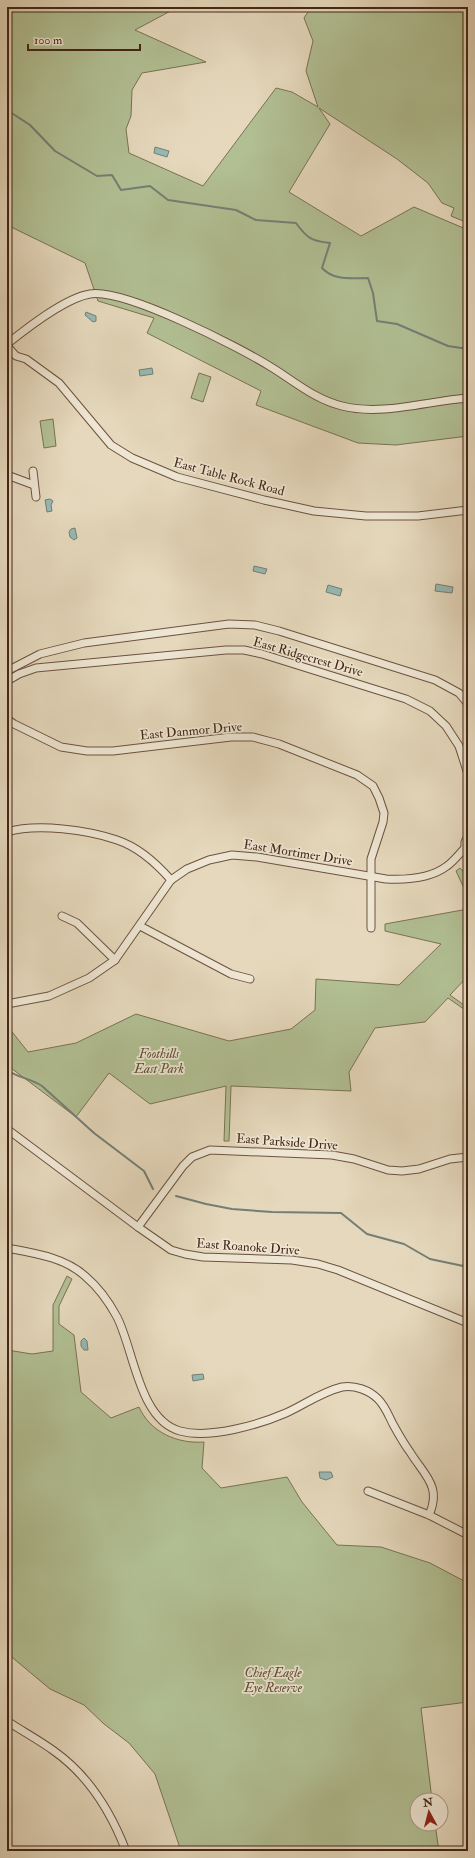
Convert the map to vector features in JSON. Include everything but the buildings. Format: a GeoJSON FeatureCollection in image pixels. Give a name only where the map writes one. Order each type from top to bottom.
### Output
{"type":"FeatureCollection","features":[{"type":"Feature","properties":{"kind":"street"},"geometry":{"type":"LineString","coordinates":[[7,345],[70,302],[90,294],[101,293],[164,313],[248,353],[322,400],[343,406],[362,409],[385,409],[468,398]]}},
{"type":"Feature","properties":{"kind":"street","name":"East Table Rock Road"},"geometry":{"type":"LineString","coordinates":[[7,345],[16,356],[26,359],[59,383],[111,445],[132,458],[177,478],[314,511],[366,516],[418,516],[468,510]]}},
{"type":"Feature","properties":{"kind":"street"},"geometry":{"type":"LineString","coordinates":[[33,472],[36,497]]}},
{"type":"Feature","properties":{"kind":"street"},"geometry":{"type":"LineString","coordinates":[[7,475],[34,484]]}},
{"type":"Feature","properties":{"kind":"street","name":"East Ridgecrest Drive"},"geometry":{"type":"LineString","coordinates":[[7,671],[40,654],[84,643],[229,624],[254,625],[279,631],[435,680],[459,693],[468,704]]}},
{"type":"Feature","properties":{"kind":"street","name":"East Ridgecrest Drive"},"geometry":{"type":"LineString","coordinates":[[7,681],[19,674],[36,668],[226,650],[244,650],[262,654],[406,698],[430,711],[446,726],[459,746],[468,774]]}},
{"type":"Feature","properties":{"kind":"street","name":"East Danmor Drive"},"geometry":{"type":"LineString","coordinates":[[7,719],[14,724],[61,747],[87,751],[113,751],[231,737],[253,737],[279,744],[357,775],[373,786],[384,813],[383,822],[371,859],[371,928]]}},
{"type":"Feature","properties":{"kind":"street"},"geometry":{"type":"LineString","coordinates":[[7,832],[38,827],[58,829],[118,840],[142,854],[161,869],[171,880]]}},
{"type":"Feature","properties":{"kind":"street"},"geometry":{"type":"LineString","coordinates":[[467,848],[465,842],[468,836]]}},
{"type":"Feature","properties":{"kind":"street","name":"East Mortimer Drive"},"geometry":{"type":"LineString","coordinates":[[7,1004],[25,1002],[49,996],[90,978],[115,960],[171,880],[187,869],[209,860],[232,855],[257,857],[372,877],[405,880],[427,876],[446,867],[467,848]]}},
{"type":"Feature","properties":{"kind":"street"},"geometry":{"type":"LineString","coordinates":[[62,916],[77,923],[115,960]]}},
{"type":"Feature","properties":{"kind":"street"},"geometry":{"type":"LineString","coordinates":[[140,926],[231,974],[250,979]]}},
{"type":"Feature","properties":{"kind":"street","name":"East Roanoke Drive"},"geometry":{"type":"LineString","coordinates":[[7,1129],[138,1228],[170,1250],[203,1257],[292,1260],[318,1264],[338,1270],[468,1323]]}},
{"type":"Feature","properties":{"kind":"street","name":"East Parkside Drive"},"geometry":{"type":"LineString","coordinates":[[138,1228],[183,1166],[192,1157],[210,1150],[332,1155],[388,1170],[402,1171],[420,1169],[450,1159],[468,1157]]}},
{"type":"Feature","properties":{"kind":"street"},"geometry":{"type":"LineString","coordinates":[[7,1248],[47,1256],[75,1269],[84,1275],[104,1296],[117,1316],[126,1336],[146,1400],[155,1414],[165,1424],[179,1431],[196,1434],[220,1432],[258,1423],[285,1414],[330,1391],[343,1387],[358,1387],[369,1392],[386,1408],[411,1454],[428,1477],[435,1497],[429,1515]]}},
{"type":"Feature","properties":{"kind":"street"},"geometry":{"type":"LineString","coordinates":[[368,1491],[429,1515],[468,1535]]}},
{"type":"Feature","properties":{"kind":"street"},"geometry":{"type":"LineString","coordinates":[[7,1721],[54,1751],[76,1771],[102,1801],[117,1827],[126,1851]]}},
{"type":"Feature","properties":{"kind":"street"},"geometry":{"type":"LineString","coordinates":[[7,1848],[10,1851]]}},
{"type":"Feature","properties":{"kind":"green space"},"geometry":{"type":"Polygon","coordinates":[[[7,7],[178,7],[135,30],[206,62],[142,73],[132,90],[131,116],[126,129],[129,153],[203,186],[276,88],[292,92],[318,107],[306,71],[313,41],[304,18],[311,7],[468,7],[468,223],[451,216],[454,208],[442,203],[428,183],[397,159],[319,108],[330,124],[289,192],[361,236],[414,207],[468,230],[468,436],[396,445],[358,443],[256,405],[261,391],[147,333],[154,318],[98,301],[85,263],[7,225],[7,7]]]}},
{"type":"Feature","properties":{"kind":"green space"},"geometry":{"type":"Polygon","coordinates":[[[199,373],[211,377],[203,402],[191,398],[199,373]]]}},
{"type":"Feature","properties":{"kind":"green space"},"geometry":{"type":"Polygon","coordinates":[[[53,419],[56,446],[44,448],[40,421],[53,419]]]}},
{"type":"Feature","properties":{"kind":"green space"},"geometry":{"type":"Polygon","coordinates":[[[460,868],[468,877],[468,897],[456,871],[460,868]]]}},
{"type":"Feature","properties":{"kind":"green space","name":"Foothills East Park"},"geometry":{"type":"Polygon","coordinates":[[[468,909],[468,976],[450,995],[468,1008],[468,1012],[448,998],[425,1022],[375,1028],[349,1072],[351,1091],[231,1086],[229,1141],[224,1141],[226,1086],[150,1104],[109,1073],[76,1117],[7,1065],[7,1009],[9,1028],[28,1052],[76,1043],[136,1014],[229,1041],[291,1029],[315,1010],[316,979],[399,985],[441,944],[385,931],[385,924],[468,909]]]}},
{"type":"Feature","properties":{"kind":"green space","name":"Chief Eagle Eye Reserve"},"geometry":{"type":"Polygon","coordinates":[[[67,1276],[72,1279],[59,1306],[59,1324],[74,1335],[81,1392],[111,1418],[139,1407],[150,1423],[157,1430],[166,1435],[184,1441],[204,1442],[202,1468],[221,1488],[287,1477],[302,1502],[337,1545],[381,1547],[430,1563],[468,1583],[468,1702],[421,1708],[431,1792],[409,1792],[409,1832],[436,1832],[439,1851],[181,1851],[155,1774],[129,1743],[104,1724],[84,1705],[50,1689],[7,1653],[7,1350],[32,1354],[53,1351],[53,1305],[67,1276]]]}},
{"type":"Feature","properties":{"kind":"water"},"geometry":{"type":"Polygon","coordinates":[[[155,147],[169,151],[167,157],[154,153],[155,147]]]}},
{"type":"Feature","properties":{"kind":"water"},"geometry":{"type":"Polygon","coordinates":[[[86,312],[96,316],[96,321],[93,322],[85,315],[86,312]]]}},
{"type":"Feature","properties":{"kind":"water"},"geometry":{"type":"Polygon","coordinates":[[[152,368],[153,374],[140,376],[139,370],[152,368]]]}},
{"type":"Feature","properties":{"kind":"water"},"geometry":{"type":"Polygon","coordinates":[[[50,499],[53,501],[51,505],[52,511],[47,512],[45,500],[50,499]]]}},
{"type":"Feature","properties":{"kind":"water"},"geometry":{"type":"Polygon","coordinates":[[[75,528],[77,538],[74,540],[70,537],[69,532],[71,529],[75,528]]]}},
{"type":"Feature","properties":{"kind":"water"},"geometry":{"type":"Polygon","coordinates":[[[254,566],[267,569],[265,574],[253,571],[254,566]]]}},
{"type":"Feature","properties":{"kind":"water"},"geometry":{"type":"Polygon","coordinates":[[[436,584],[453,587],[452,593],[435,591],[436,584]]]}},
{"type":"Feature","properties":{"kind":"water"},"geometry":{"type":"Polygon","coordinates":[[[328,585],[342,589],[340,596],[326,592],[328,585]]]}},
{"type":"Feature","properties":{"kind":"water"},"geometry":{"type":"Polygon","coordinates":[[[84,1338],[87,1341],[88,1350],[84,1350],[81,1346],[81,1341],[84,1338]]]}},
{"type":"Feature","properties":{"kind":"water"},"geometry":{"type":"Polygon","coordinates":[[[203,1374],[204,1379],[193,1381],[192,1375],[203,1374]]]}},
{"type":"Feature","properties":{"kind":"water"},"geometry":{"type":"Polygon","coordinates":[[[319,1472],[331,1472],[333,1477],[326,1480],[320,1478],[319,1472]]]}},
{"type":"Feature","properties":{"kind":"waterway"},"geometry":{"type":"LineString","coordinates":[[7,110],[30,125],[55,151],[97,176],[112,175],[121,190],[150,186],[168,200],[236,210],[256,220],[296,223],[310,238],[330,243],[322,268],[327,272],[343,278],[368,278],[373,293],[377,321],[397,324],[448,346],[468,349]]}},
{"type":"Feature","properties":{"kind":"waterway"},"geometry":{"type":"LineString","coordinates":[[7,1070],[15,1075],[33,1081],[42,1086],[94,1133],[144,1171],[153,1189]]}},
{"type":"Feature","properties":{"kind":"waterway"},"geometry":{"type":"LineString","coordinates":[[176,1196],[232,1209],[272,1212],[341,1213],[367,1234],[404,1244],[430,1259],[468,1267]]}}]}
